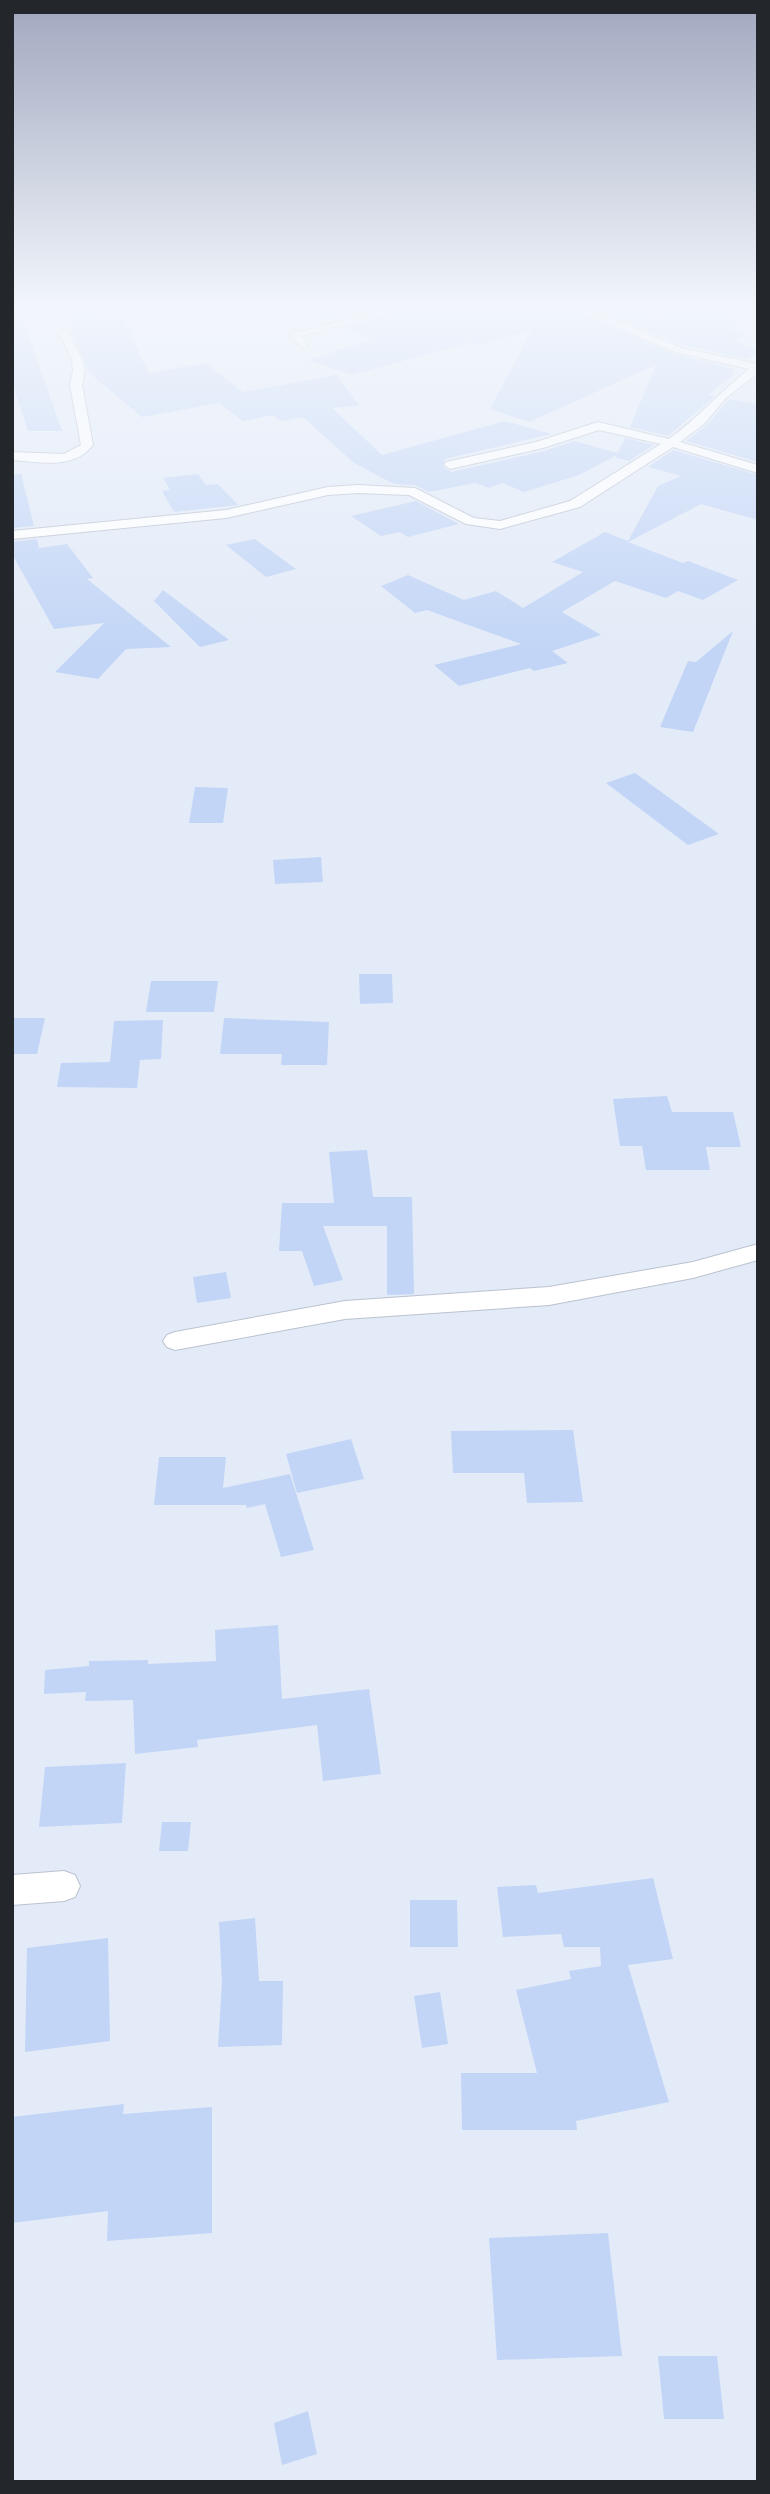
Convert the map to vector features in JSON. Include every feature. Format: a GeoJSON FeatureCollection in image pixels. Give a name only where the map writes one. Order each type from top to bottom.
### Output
{"type":"FeatureCollection","features":[{"type":"Feature","properties":{"kind":"street"},"geometry":{"type":"LineString","coordinates":[[12,456],[68,457],[81,453],[87,445],[82,420]]}},
{"type":"Feature","properties":{"kind":"street"},"geometry":{"type":"LineString","coordinates":[[12,535],[226,514],[328,491],[366,489],[411,491],[471,521],[500,525],[575,504],[702,420]]}},
{"type":"Feature","properties":{"kind":"street"},"geometry":{"type":"LineString","coordinates":[[450,465],[539,445],[594,426],[671,443],[758,469]]}},
{"type":"Feature","properties":{"kind":"street"},"geometry":{"type":"LineString","coordinates":[[175,1341],[345,1310],[549,1296],[693,1269],[758,1252]]}},
{"type":"Feature","properties":{"kind":"street"},"geometry":{"type":"LineString","coordinates":[[12,1890],[64,1886]]}},
{"type":"Feature","properties":{"kind":"building"},"geometry":{"type":"Polygon","coordinates":[[[25,420],[58,420],[62,431],[28,431],[25,420]]]}},
{"type":"Feature","properties":{"kind":"building"},"geometry":{"type":"Polygon","coordinates":[[[307,420],[345,420],[382,455],[505,421],[551,434],[445,459],[443,467],[451,472],[544,451],[574,441],[618,453],[625,438],[654,445],[629,461],[616,458],[617,455],[579,475],[524,492],[503,483],[489,488],[475,483],[429,492],[415,485],[394,484],[354,463],[307,420]]]}},
{"type":"Feature","properties":{"kind":"building"},"geometry":{"type":"Polygon","coordinates":[[[633,420],[686,420],[668,436],[630,427],[633,420]]]}},
{"type":"Feature","properties":{"kind":"building"},"geometry":{"type":"Polygon","coordinates":[[[711,420],[758,420],[758,462],[686,441],[711,420]]]}},
{"type":"Feature","properties":{"kind":"building"},"geometry":{"type":"Polygon","coordinates":[[[673,450],[758,475],[758,520],[701,504],[628,542],[738,580],[703,600],[678,591],[666,598],[615,581],[562,612],[601,635],[552,651],[568,663],[534,671],[530,668],[459,686],[434,665],[521,644],[427,610],[415,613],[381,586],[408,575],[464,600],[496,591],[523,608],[583,572],[552,562],[605,532],[628,541],[658,486],[681,476],[648,467],[673,450]]]}},
{"type":"Feature","properties":{"kind":"building"},"geometry":{"type":"Polygon","coordinates":[[[21,474],[34,526],[12,528],[12,475],[21,474]]]}},
{"type":"Feature","properties":{"kind":"building"},"geometry":{"type":"Polygon","coordinates":[[[198,474],[206,485],[218,484],[238,505],[174,512],[162,491],[170,490],[163,478],[198,474]]]}},
{"type":"Feature","properties":{"kind":"building"},"geometry":{"type":"Polygon","coordinates":[[[416,501],[459,524],[408,537],[400,532],[381,536],[351,516],[416,501]]]}},
{"type":"Feature","properties":{"kind":"building"},"geometry":{"type":"Polygon","coordinates":[[[37,539],[39,548],[67,544],[93,578],[87,579],[171,647],[126,649],[98,679],[55,672],[104,623],[54,629],[12,554],[12,542],[37,539]]]}},
{"type":"Feature","properties":{"kind":"building"},"geometry":{"type":"Polygon","coordinates":[[[255,539],[296,569],[266,577],[226,545],[255,539]]]}},
{"type":"Feature","properties":{"kind":"building"},"geometry":{"type":"Polygon","coordinates":[[[163,590],[229,640],[200,647],[154,601],[163,590]]]}},
{"type":"Feature","properties":{"kind":"building"},"geometry":{"type":"Polygon","coordinates":[[[733,631],[693,732],[660,727],[688,661],[696,662],[733,631]]]}},
{"type":"Feature","properties":{"kind":"building"},"geometry":{"type":"Polygon","coordinates":[[[635,773],[719,834],[688,845],[606,783],[635,773]]]}},
{"type":"Feature","properties":{"kind":"building"},"geometry":{"type":"Polygon","coordinates":[[[195,787],[228,788],[223,823],[189,823],[195,787]]]}},
{"type":"Feature","properties":{"kind":"building"},"geometry":{"type":"Polygon","coordinates":[[[321,857],[323,882],[275,884],[273,860],[321,857]]]}},
{"type":"Feature","properties":{"kind":"building"},"geometry":{"type":"Polygon","coordinates":[[[359,974],[392,974],[393,1003],[360,1004],[359,974]]]}},
{"type":"Feature","properties":{"kind":"building"},"geometry":{"type":"Polygon","coordinates":[[[151,981],[218,981],[214,1012],[146,1012],[151,981]]]}},
{"type":"Feature","properties":{"kind":"building"},"geometry":{"type":"Polygon","coordinates":[[[12,1018],[45,1018],[37,1054],[12,1054],[12,1018]]]}},
{"type":"Feature","properties":{"kind":"building"},"geometry":{"type":"Polygon","coordinates":[[[224,1018],[329,1022],[327,1065],[281,1065],[282,1054],[220,1054],[224,1018]]]}},
{"type":"Feature","properties":{"kind":"building"},"geometry":{"type":"Polygon","coordinates":[[[163,1020],[161,1059],[140,1060],[137,1088],[57,1087],[61,1063],[110,1062],[114,1021],[163,1020]]]}},
{"type":"Feature","properties":{"kind":"building"},"geometry":{"type":"Polygon","coordinates":[[[667,1096],[672,1112],[733,1112],[741,1147],[706,1147],[710,1170],[646,1170],[642,1146],[620,1146],[613,1099],[667,1096]]]}},
{"type":"Feature","properties":{"kind":"building"},"geometry":{"type":"Polygon","coordinates":[[[367,1150],[373,1197],[412,1197],[414,1294],[387,1295],[387,1226],[323,1226],[343,1280],[314,1286],[302,1251],[279,1251],[282,1203],[334,1203],[329,1152],[367,1150]]]}},
{"type":"Feature","properties":{"kind":"building"},"geometry":{"type":"Polygon","coordinates":[[[226,1272],[231,1298],[197,1303],[193,1277],[226,1272]]]}},
{"type":"Feature","properties":{"kind":"building"},"geometry":{"type":"Polygon","coordinates":[[[573,1430],[583,1502],[527,1503],[524,1473],[453,1473],[451,1431],[573,1430]]]}},
{"type":"Feature","properties":{"kind":"building"},"geometry":{"type":"Polygon","coordinates":[[[351,1439],[364,1479],[297,1493],[286,1454],[351,1439]]]}},
{"type":"Feature","properties":{"kind":"building"},"geometry":{"type":"Polygon","coordinates":[[[159,1457],[226,1457],[223,1488],[290,1474],[314,1550],[281,1557],[265,1504],[247,1508],[246,1505],[154,1505],[159,1457]]]}},
{"type":"Feature","properties":{"kind":"building"},"geometry":{"type":"Polygon","coordinates":[[[278,1625],[282,1699],[369,1689],[381,1774],[323,1781],[317,1725],[197,1740],[198,1747],[135,1754],[133,1700],[85,1701],[86,1692],[44,1694],[45,1670],[89,1666],[89,1661],[148,1660],[148,1664],[216,1661],[215,1630],[278,1625]]]}},
{"type":"Feature","properties":{"kind":"building"},"geometry":{"type":"Polygon","coordinates":[[[126,1763],[122,1823],[39,1827],[45,1767],[126,1763]]]}},
{"type":"Feature","properties":{"kind":"building"},"geometry":{"type":"Polygon","coordinates":[[[162,1822],[191,1822],[188,1851],[159,1851],[162,1822]]]}},
{"type":"Feature","properties":{"kind":"building"},"geometry":{"type":"Polygon","coordinates":[[[653,1878],[673,1959],[628,1965],[669,2102],[576,2121],[577,2130],[462,2130],[461,2073],[537,2073],[516,1990],[571,1979],[569,1971],[601,1966],[600,1947],[564,1947],[561,1934],[503,1937],[497,1887],[536,1885],[538,1893],[653,1878]]]}},
{"type":"Feature","properties":{"kind":"building"},"geometry":{"type":"Polygon","coordinates":[[[410,1900],[457,1900],[458,1947],[410,1947],[410,1900]]]}},
{"type":"Feature","properties":{"kind":"building"},"geometry":{"type":"Polygon","coordinates":[[[255,1918],[259,1981],[283,1981],[282,2045],[218,2047],[222,1983],[219,1922],[255,1918]]]}},
{"type":"Feature","properties":{"kind":"building"},"geometry":{"type":"Polygon","coordinates":[[[108,1938],[110,2041],[25,2052],[27,1948],[108,1938]]]}},
{"type":"Feature","properties":{"kind":"building"},"geometry":{"type":"Polygon","coordinates":[[[440,1992],[448,2044],[422,2048],[414,1996],[440,1992]]]}},
{"type":"Feature","properties":{"kind":"building"},"geometry":{"type":"Polygon","coordinates":[[[124,2104],[123,2114],[212,2107],[212,2233],[107,2241],[108,2211],[12,2223],[12,2117],[124,2104]]]}},
{"type":"Feature","properties":{"kind":"building"},"geometry":{"type":"Polygon","coordinates":[[[608,2233],[622,2356],[497,2360],[489,2238],[608,2233]]]}},
{"type":"Feature","properties":{"kind":"building"},"geometry":{"type":"Polygon","coordinates":[[[658,2356],[717,2356],[724,2419],[664,2419],[658,2356]]]}},
{"type":"Feature","properties":{"kind":"building"},"geometry":{"type":"Polygon","coordinates":[[[308,2411],[317,2454],[282,2465],[274,2423],[308,2411]]]}}]}
